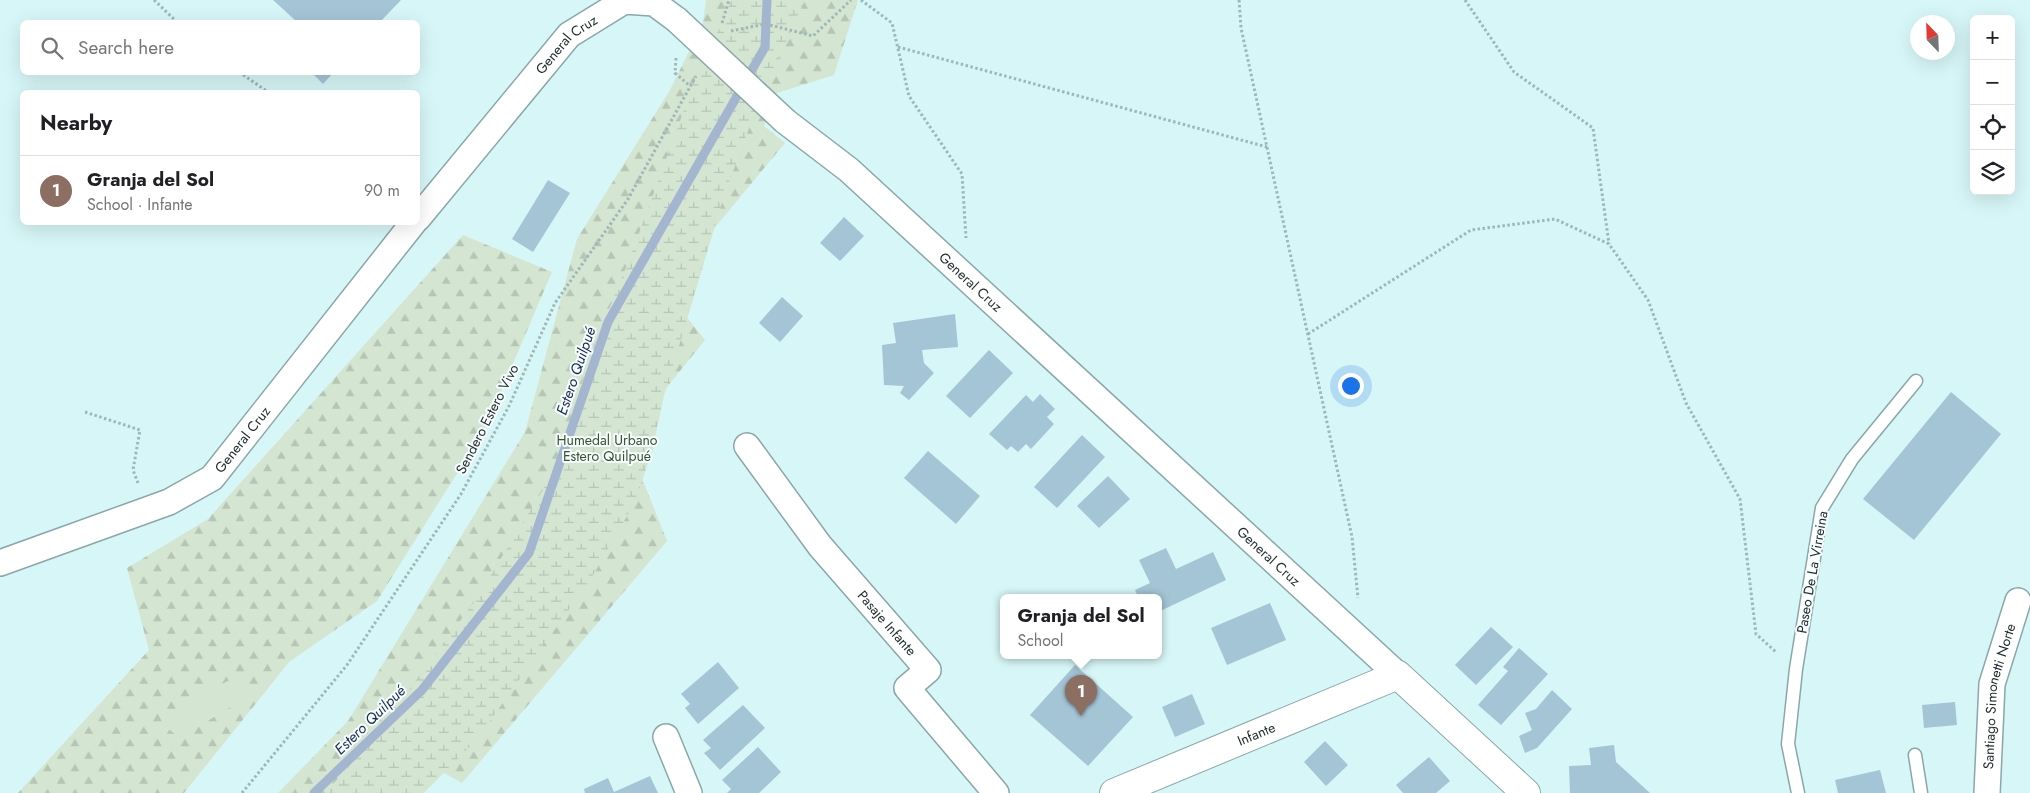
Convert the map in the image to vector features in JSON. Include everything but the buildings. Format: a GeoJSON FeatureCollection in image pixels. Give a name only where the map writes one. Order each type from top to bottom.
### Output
{"type":"FeatureCollection","features":[{"type":"Feature","properties":{"kind":"street","name":"General Cruz"},"geometry":{"type":"LineString","coordinates":[[420,216],[569,35],[624,1],[654,3],[677,20],[785,121],[849,170],[1526,793]]}},
{"type":"Feature","properties":{"kind":"street","name":"General Cruz"},"geometry":{"type":"LineString","coordinates":[[0,563],[168,502],[212,478],[412,225]]}},
{"type":"Feature","properties":{"kind":"street","name":"Pasaje Infante"},"geometry":{"type":"LineString","coordinates":[[747,446],[820,546],[928,670],[907,688],[996,793]]}},
{"type":"Feature","properties":{"kind":"street","name":"Santiago Simonetti Norte"},"geometry":{"type":"LineString","coordinates":[[1987,793],[1992,684],[2018,601]]}},
{"type":"Feature","properties":{"kind":"street","name":"Infante"},"geometry":{"type":"LineString","coordinates":[[1114,793],[1398,675]]}},
{"type":"Feature","properties":{"kind":"street"},"geometry":{"type":"LineString","coordinates":[[666,736],[689,793]]}},
{"type":"Feature","properties":{"kind":"lane","name":"Paseo De La Virreina"},"geometry":{"type":"LineString","coordinates":[[1798,793],[1788,744],[1796,669],[1822,508],[1852,459],[1916,381]]}},
{"type":"Feature","properties":{"kind":"lane"},"geometry":{"type":"LineString","coordinates":[[1915,755],[1921,793]]}},
{"type":"Feature","properties":{"kind":"path"},"geometry":{"type":"LineString","coordinates":[[154,0],[175,20]]}},
{"type":"Feature","properties":{"kind":"path"},"geometry":{"type":"LineString","coordinates":[[721,25],[729,0]]}},
{"type":"Feature","properties":{"kind":"path"},"geometry":{"type":"LineString","coordinates":[[728,32],[766,24],[813,36],[851,0]]}},
{"type":"Feature","properties":{"kind":"path"},"geometry":{"type":"LineString","coordinates":[[861,0],[892,23],[909,96],[962,174],[966,251],[962,274]]}},
{"type":"Feature","properties":{"kind":"path"},"geometry":{"type":"LineString","coordinates":[[1239,0],[1241,28],[1352,537],[1359,609],[1345,627]]}},
{"type":"Feature","properties":{"kind":"path"},"geometry":{"type":"LineString","coordinates":[[1465,0],[1514,72],[1593,128],[1609,244],[1648,300],[1686,403],[1740,499],[1756,634],[1796,669]]}},
{"type":"Feature","properties":{"kind":"path"},"geometry":{"type":"LineString","coordinates":[[898,47],[1267,147]]}},
{"type":"Feature","properties":{"kind":"path","name":"Sendero Estero Vivo"},"geometry":{"type":"LineString","coordinates":[[242,793],[347,665],[461,494],[508,406],[555,303],[628,198],[697,73]]}},
{"type":"Feature","properties":{"kind":"path"},"geometry":{"type":"LineString","coordinates":[[243,75],[265,90]]}},
{"type":"Feature","properties":{"kind":"path"},"geometry":{"type":"LineString","coordinates":[[1308,334],[1471,230],[1555,220],[1609,244]]}},
{"type":"Feature","properties":{"kind":"path"},"geometry":{"type":"LineString","coordinates":[[85,412],[140,430],[133,470],[148,510]]}},
{"type":"Feature","properties":{"kind":"green space"},"geometry":{"type":"Polygon","coordinates":[[[706,0],[858,0],[834,75],[777,93],[764,126],[785,143],[664,289],[705,340],[626,438],[667,541],[462,783],[421,760],[395,793],[278,793],[348,721],[525,432],[577,239],[670,90],[703,23],[706,0]]]}},
{"type":"Feature","properties":{"kind":"green space","name":"Humedal Urbano Estero Quilpué"},"geometry":{"type":"Polygon","coordinates":[[[731,0],[805,0],[761,96],[724,196],[664,396],[652,451],[635,502],[592,577],[478,738],[424,793],[325,793],[367,746],[477,598],[551,476],[596,341],[631,255],[696,77],[723,22],[731,0]]]}},
{"type":"Feature","properties":{"kind":"green space"},"geometry":{"type":"Polygon","coordinates":[[[463,235],[552,272],[486,427],[377,601],[289,662],[184,793],[18,793],[149,650],[127,568],[208,519],[463,235]]]}},
{"type":"Feature","properties":{"kind":"green space"},"geometry":{"type":"Polygon","coordinates":[[[243,674],[250,695],[180,738],[162,724],[209,690],[243,674]]]}},
{"type":"Feature","properties":{"kind":"waterway","name":"Estero Quilpué"},"geometry":{"type":"LineString","coordinates":[[314,793],[422,690],[529,553],[608,322],[765,47],[767,0]]}},
{"type":"Feature","properties":{"kind":"place","name":"Granja del Sol"},"geometry":{"type":"Point","coordinates":[1081,716]}}]}
